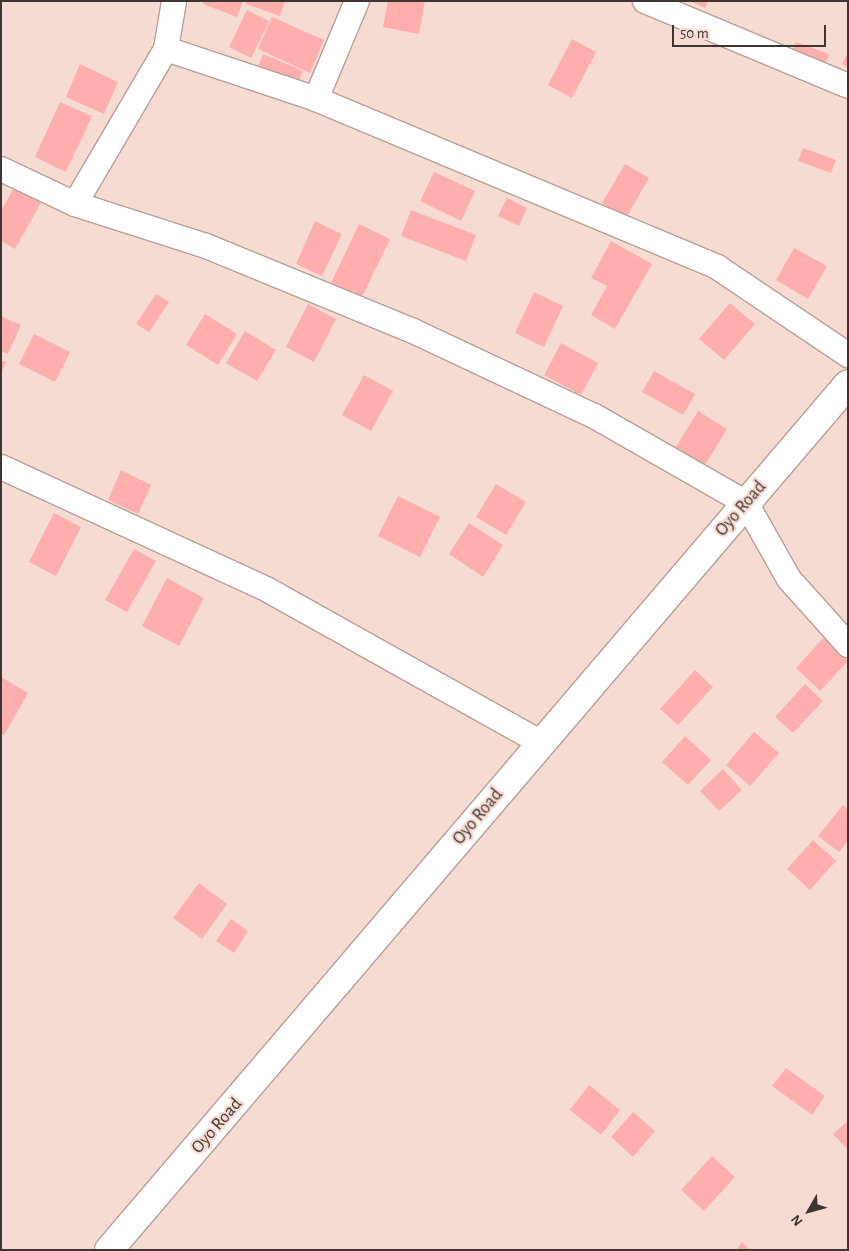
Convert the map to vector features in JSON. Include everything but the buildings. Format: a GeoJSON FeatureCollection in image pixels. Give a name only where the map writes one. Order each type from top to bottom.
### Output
{"type":"FeatureCollection","features":[{"type":"Feature","properties":{"kind":"street"},"geometry":{"type":"LineString","coordinates":[[75,204],[166,49],[174,1]]}},
{"type":"Feature","properties":{"kind":"street"},"geometry":{"type":"LineString","coordinates":[[316,99],[357,1]]}},
{"type":"Feature","properties":{"kind":"street"},"geometry":{"type":"LineString","coordinates":[[645,1],[848,86]]}},
{"type":"Feature","properties":{"kind":"street"},"geometry":{"type":"LineString","coordinates":[[166,49],[316,99],[716,267],[848,355]]}},
{"type":"Feature","properties":{"kind":"street"},"geometry":{"type":"LineString","coordinates":[[1,169],[75,204],[206,246],[411,330],[596,417],[746,503],[789,579],[848,645]]}},
{"type":"Feature","properties":{"kind":"street","name":"Oyo Road"},"geometry":{"type":"LineString","coordinates":[[109,1250],[253,1085],[540,742],[848,384]]}},
{"type":"Feature","properties":{"kind":"street"},"geometry":{"type":"LineString","coordinates":[[1,468],[268,590],[540,742]]}}]}
